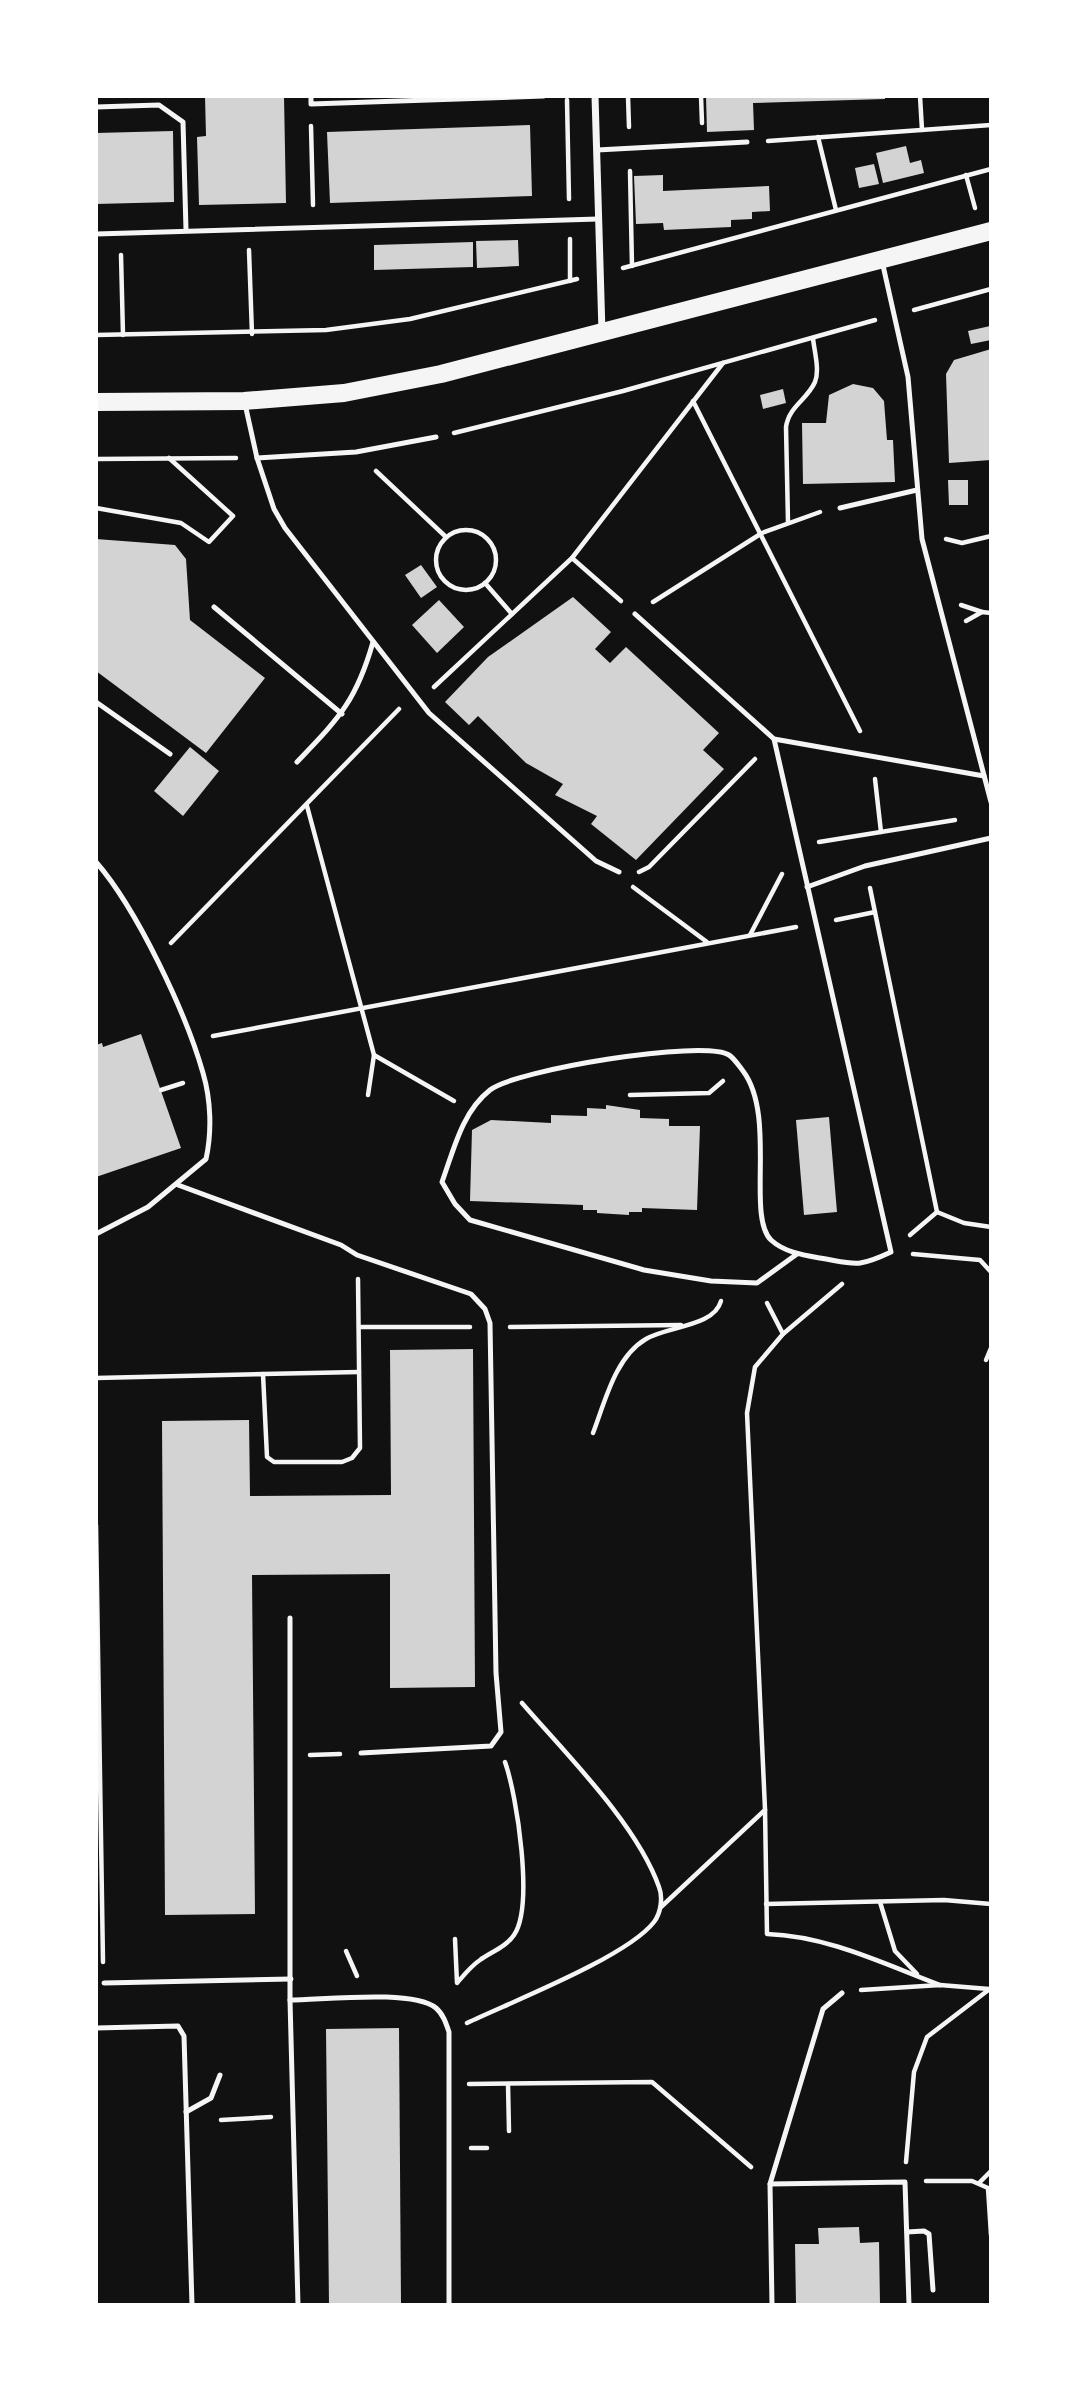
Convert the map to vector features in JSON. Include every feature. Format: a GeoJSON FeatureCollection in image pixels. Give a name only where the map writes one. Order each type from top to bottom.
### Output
{"type":"FeatureCollection","features":[{"type":"Feature","properties":{"kind":"main road"},"geometry":{"type":"LineString","coordinates":[[96,402],[244,401],[344,393],[441,374],[991,231]]}},
{"type":"Feature","properties":{"kind":"street"},"geometry":{"type":"LineString","coordinates":[[595,96],[602,333]]}},
{"type":"Feature","properties":{"kind":"lane"},"geometry":{"type":"LineString","coordinates":[[311,96],[311,104],[421,98],[544,96]]}},
{"type":"Feature","properties":{"kind":"lane"},"geometry":{"type":"LineString","coordinates":[[96,107],[159,105],[183,122],[186,230]]}},
{"type":"Feature","properties":{"kind":"lane"},"geometry":{"type":"LineString","coordinates":[[597,150],[747,142]]}},
{"type":"Feature","properties":{"kind":"lane"},"geometry":{"type":"LineString","coordinates":[[96,234],[598,219]]}},
{"type":"Feature","properties":{"kind":"lane"},"geometry":{"type":"LineString","coordinates":[[881,259],[911,399],[921,525],[991,802]]}},
{"type":"Feature","properties":{"kind":"lane"},"geometry":{"type":"LineString","coordinates":[[244,401],[257,458],[274,509],[285,528],[429,713],[596,861],[619,872]]}},
{"type":"Feature","properties":{"kind":"lane"},"geometry":{"type":"LineString","coordinates":[[257,458],[356,452],[436,437]]}},
{"type":"Feature","properties":{"kind":"lane"},"geometry":{"type":"LineString","coordinates":[[840,508],[917,490]]}},
{"type":"Feature","properties":{"kind":"lane"},"geometry":{"type":"LineString","coordinates":[[214,607],[342,714]]}},
{"type":"Feature","properties":{"kind":"lane"},"geometry":{"type":"LineString","coordinates":[[635,614],[774,739],[984,776]]}},
{"type":"Feature","properties":{"kind":"lane"},"geometry":{"type":"LineString","coordinates":[[296,762],[342,714],[363,680],[373,642]]}},
{"type":"Feature","properties":{"kind":"lane"},"geometry":{"type":"LineString","coordinates":[[96,702],[170,754]]}},
{"type":"Feature","properties":{"kind":"lane"},"geometry":{"type":"LineString","coordinates":[[774,739],[891,1252],[863,1265],[797,1254],[770,1239],[761,1217],[760,1106],[753,1084],[729,1055],[705,1049],[677,1050],[530,1074],[492,1088],[469,1110],[442,1182],[454,1205],[470,1220],[644,1270],[726,1282],[757,1283],[797,1254]]}},
{"type":"Feature","properties":{"kind":"lane"},"geometry":{"type":"LineString","coordinates":[[807,887],[865,866],[991,838]]}},
{"type":"Feature","properties":{"kind":"lane"},"geometry":{"type":"LineString","coordinates":[[96,862],[113,881],[155,959],[192,1041],[204,1076],[210,1115],[206,1159],[178,1185],[148,1207],[96,1234]]}},
{"type":"Feature","properties":{"kind":"lane"},"geometry":{"type":"LineString","coordinates":[[178,1185],[341,1245],[357,1255],[471,1294],[485,1310],[490,1327],[496,1673],[501,1732],[491,1746],[361,1753]]}},
{"type":"Feature","properties":{"kind":"lane"},"geometry":{"type":"LineString","coordinates":[[290,1618],[290,2000],[298,2305]]}},
{"type":"Feature","properties":{"kind":"lane"},"geometry":{"type":"LineString","coordinates":[[104,1983],[291,1979]]}},
{"type":"Feature","properties":{"kind":"lane"},"geometry":{"type":"LineString","coordinates":[[772,2305],[770,2184],[823,2009],[842,1993]]}},
{"type":"Feature","properties":{"kind":"lane"},"geometry":{"type":"LineString","coordinates":[[290,2000],[413,2000],[437,2009],[449,2032],[449,2305]]}},
{"type":"Feature","properties":{"kind":"lane"},"geometry":{"type":"LineString","coordinates":[[96,2028],[177,2026],[184,2036],[192,2305]]}},
{"type":"Feature","properties":{"kind":"lane"},"geometry":{"type":"LineString","coordinates":[[186,2112],[211,2098],[220,2076]]}},
{"type":"Feature","properties":{"kind":"lane"},"geometry":{"type":"LineString","coordinates":[[770,2184],[905,2182],[909,2305]]}},
{"type":"Feature","properties":{"kind":"lane"},"geometry":{"type":"LineString","coordinates":[[907,2231],[924,2231],[929,2234],[933,2290]]}},
{"type":"Feature","properties":{"kind":"path"},"geometry":{"type":"LineString","coordinates":[[566,96],[570,281]]}},
{"type":"Feature","properties":{"kind":"path"},"geometry":{"type":"LineString","coordinates":[[628,96],[632,266]]}},
{"type":"Feature","properties":{"kind":"path"},"geometry":{"type":"LineString","coordinates":[[920,96],[922,130]]}},
{"type":"Feature","properties":{"kind":"path"},"geometry":{"type":"LineString","coordinates":[[311,104],[314,227]]}},
{"type":"Feature","properties":{"kind":"path"},"geometry":{"type":"LineString","coordinates":[[747,142],[991,125]]}},
{"type":"Feature","properties":{"kind":"path"},"geometry":{"type":"LineString","coordinates":[[818,137],[836,210]]}},
{"type":"Feature","properties":{"kind":"path"},"geometry":{"type":"LineString","coordinates":[[96,335],[252,334],[326,330],[410,319],[632,266],[991,169]]}},
{"type":"Feature","properties":{"kind":"path"},"geometry":{"type":"LineString","coordinates":[[248,229],[252,334]]}},
{"type":"Feature","properties":{"kind":"path"},"geometry":{"type":"LineString","coordinates":[[121,266],[123,335]]}},
{"type":"Feature","properties":{"kind":"path"},"geometry":{"type":"LineString","coordinates":[[436,437],[724,363],[991,289]]}},
{"type":"Feature","properties":{"kind":"path"},"geometry":{"type":"LineString","coordinates":[[788,522],[787,416],[815,384],[813,338]]}},
{"type":"Feature","properties":{"kind":"path"},"geometry":{"type":"LineString","coordinates":[[420,701],[572,558],[724,363]]}},
{"type":"Feature","properties":{"kind":"path"},"geometry":{"type":"LineString","coordinates":[[694,401],[873,757],[881,832]]}},
{"type":"Feature","properties":{"kind":"path"},"geometry":{"type":"LineString","coordinates":[[356,452],[446,537]]}},
{"type":"Feature","properties":{"kind":"path"},"geometry":{"type":"LineString","coordinates":[[96,508],[181,523],[209,541],[233,516],[169,458]]}},
{"type":"Feature","properties":{"kind":"path"},"geometry":{"type":"LineString","coordinates":[[96,459],[257,458]]}},
{"type":"Feature","properties":{"kind":"path"},"geometry":{"type":"LineString","coordinates":[[572,558],[635,614],[762,533],[788,522],[840,508]]}},
{"type":"Feature","properties":{"kind":"path"},"geometry":{"type":"LineString","coordinates":[[921,525],[947,540],[962,543],[991,536]]}},
{"type":"Feature","properties":{"kind":"path"},"geometry":{"type":"LineString","coordinates":[[464,530],[483,534],[490,540],[496,568],[485,583],[467,590],[456,588],[440,575],[436,555],[446,537],[464,530]]}},
{"type":"Feature","properties":{"kind":"path"},"geometry":{"type":"LineString","coordinates":[[485,583],[512,614]]}},
{"type":"Feature","properties":{"kind":"path"},"geometry":{"type":"LineString","coordinates":[[982,612],[991,613]]}},
{"type":"Feature","properties":{"kind":"path"},"geometry":{"type":"LineString","coordinates":[[155,959],[401,708]]}},
{"type":"Feature","properties":{"kind":"path"},"geometry":{"type":"LineString","coordinates":[[619,872],[635,873],[649,867],[774,739]]}},
{"type":"Feature","properties":{"kind":"path"},"geometry":{"type":"LineString","coordinates":[[307,805],[374,1055],[369,1095]]}},
{"type":"Feature","properties":{"kind":"path"},"geometry":{"type":"LineString","coordinates":[[865,866],[937,1212]]}},
{"type":"Feature","properties":{"kind":"path"},"geometry":{"type":"LineString","coordinates":[[619,872],[643,896],[708,943]]}},
{"type":"Feature","properties":{"kind":"path"},"geometry":{"type":"LineString","coordinates":[[192,1041],[242,1028],[750,935]]}},
{"type":"Feature","properties":{"kind":"path"},"geometry":{"type":"LineString","coordinates":[[374,1055],[469,1110]]}},
{"type":"Feature","properties":{"kind":"path"},"geometry":{"type":"LineString","coordinates":[[630,1095],[709,1093],[740,1068]]}},
{"type":"Feature","properties":{"kind":"path"},"geometry":{"type":"LineString","coordinates":[[937,1212],[964,1223],[991,1227]]}},
{"type":"Feature","properties":{"kind":"path"},"geometry":{"type":"LineString","coordinates":[[891,1252],[937,1212]]}},
{"type":"Feature","properties":{"kind":"path"},"geometry":{"type":"LineString","coordinates":[[891,1252],[980,1260],[991,1272]]}},
{"type":"Feature","properties":{"kind":"path"},"geometry":{"type":"LineString","coordinates":[[263,1374],[267,1457],[274,1462],[342,1462],[352,1458],[360,1448],[357,1255]]}},
{"type":"Feature","properties":{"kind":"path"},"geometry":{"type":"LineString","coordinates":[[863,1265],[783,1334],[755,1367],[747,1413],[765,1809],[767,1934],[793,1935],[821,1942],[940,1984]]}},
{"type":"Feature","properties":{"kind":"path"},"geometry":{"type":"LineString","coordinates":[[593,1433],[618,1370],[632,1349],[646,1338],[709,1318],[719,1309],[726,1282]]}},
{"type":"Feature","properties":{"kind":"path"},"geometry":{"type":"LineString","coordinates":[[757,1283],[783,1334]]}},
{"type":"Feature","properties":{"kind":"path"},"geometry":{"type":"LineString","coordinates":[[359,1327],[681,1325]]}},
{"type":"Feature","properties":{"kind":"path"},"geometry":{"type":"LineString","coordinates":[[986,1360],[991,1348]]}},
{"type":"Feature","properties":{"kind":"path"},"geometry":{"type":"LineString","coordinates":[[96,1378],[359,1372]]}},
{"type":"Feature","properties":{"kind":"path"},"geometry":{"type":"LineString","coordinates":[[96,1525],[104,1983]]}},
{"type":"Feature","properties":{"kind":"path"},"geometry":{"type":"LineString","coordinates":[[449,2032],[617,1951],[642,1935],[656,1920],[660,1908],[660,1888],[620,1821],[496,1673]]}},
{"type":"Feature","properties":{"kind":"path"},"geometry":{"type":"LineString","coordinates":[[455,1939],[457,1983],[478,1961],[514,1936],[522,1919],[519,1818],[514,1789],[497,1741]]}},
{"type":"Feature","properties":{"kind":"path"},"geometry":{"type":"LineString","coordinates":[[299,1756],[361,1753]]}},
{"type":"Feature","properties":{"kind":"path"},"geometry":{"type":"LineString","coordinates":[[660,1908],[765,1809]]}},
{"type":"Feature","properties":{"kind":"path"},"geometry":{"type":"LineString","coordinates":[[766,1904],[944,1900],[991,1904]]}},
{"type":"Feature","properties":{"kind":"path"},"geometry":{"type":"LineString","coordinates":[[880,1902],[895,1951],[920,1977]]}},
{"type":"Feature","properties":{"kind":"path"},"geometry":{"type":"LineString","coordinates":[[842,1993],[898,1985],[940,1984],[990,1988]]}},
{"type":"Feature","properties":{"kind":"path"},"geometry":{"type":"LineString","coordinates":[[990,1988],[927,2036],[914,2071],[905,2182],[980,2182],[988,2188],[991,2235]]}},
{"type":"Feature","properties":{"kind":"path"},"geometry":{"type":"LineString","coordinates":[[450,2083],[652,2082],[737,2154]]}},
{"type":"Feature","properties":{"kind":"path"},"geometry":{"type":"LineString","coordinates":[[508,2084],[509,2131]]}},
{"type":"Feature","properties":{"kind":"path"},"geometry":{"type":"LineString","coordinates":[[226,2118],[293,2116]]}},
{"type":"Feature","properties":{"kind":"path"},"geometry":{"type":"LineString","coordinates":[[980,2182],[991,2171]]}},
{"type":"Feature","properties":{"kind":"building"},"geometry":{"type":"Polygon","coordinates":[[[205,96],[284,96],[286,203],[199,205],[197,137],[206,136],[205,96]]]}},
{"type":"Feature","properties":{"kind":"building"},"geometry":{"type":"Polygon","coordinates":[[[706,96],[885,96],[885,99],[753,103],[754,130],[707,132],[706,96]]]}},
{"type":"Feature","properties":{"kind":"building"},"geometry":{"type":"Polygon","coordinates":[[[530,125],[532,196],[330,203],[327,132],[530,125]]]}},
{"type":"Feature","properties":{"kind":"building"},"geometry":{"type":"Polygon","coordinates":[[[173,131],[174,202],[96,204],[96,133],[173,131]]]}},
{"type":"Feature","properties":{"kind":"building"},"geometry":{"type":"Polygon","coordinates":[[[906,146],[910,163],[921,160],[924,173],[883,183],[876,153],[906,146]]]}},
{"type":"Feature","properties":{"kind":"building"},"geometry":{"type":"Polygon","coordinates":[[[874,164],[879,184],[859,188],[855,168],[874,164]]]}},
{"type":"Feature","properties":{"kind":"building"},"geometry":{"type":"Polygon","coordinates":[[[663,175],[663,191],[769,186],[770,211],[752,212],[752,219],[731,220],[731,227],[664,230],[663,223],[636,224],[634,176],[663,175]]]}},
{"type":"Feature","properties":{"kind":"building"},"geometry":{"type":"Polygon","coordinates":[[[518,240],[519,266],[477,268],[476,241],[518,240]]]}},
{"type":"Feature","properties":{"kind":"building"},"geometry":{"type":"Polygon","coordinates":[[[473,242],[473,267],[374,270],[374,245],[473,242]]]}},
{"type":"Feature","properties":{"kind":"building"},"geometry":{"type":"Polygon","coordinates":[[[990,326],[991,340],[971,344],[968,331],[990,326]]]}},
{"type":"Feature","properties":{"kind":"building"},"geometry":{"type":"Polygon","coordinates":[[[991,349],[991,460],[949,463],[946,374],[954,360],[991,349]]]}},
{"type":"Feature","properties":{"kind":"building"},"geometry":{"type":"Polygon","coordinates":[[[853,384],[873,388],[884,401],[887,440],[893,440],[895,482],[803,484],[802,423],[826,423],[829,395],[853,384]]]}},
{"type":"Feature","properties":{"kind":"building"},"geometry":{"type":"Polygon","coordinates":[[[783,389],[786,403],[763,409],[760,395],[783,389]]]}},
{"type":"Feature","properties":{"kind":"building"},"geometry":{"type":"Polygon","coordinates":[[[948,480],[968,480],[968,505],[949,505],[948,480]]]}},
{"type":"Feature","properties":{"kind":"building"},"geometry":{"type":"Polygon","coordinates":[[[96,539],[175,545],[186,559],[190,620],[265,678],[206,753],[96,671],[96,539]]]}},
{"type":"Feature","properties":{"kind":"building"},"geometry":{"type":"Polygon","coordinates":[[[421,565],[437,587],[421,598],[405,575],[421,565]]]}},
{"type":"Feature","properties":{"kind":"building"},"geometry":{"type":"Polygon","coordinates":[[[573,597],[611,632],[595,649],[610,663],[626,647],[719,733],[703,750],[724,769],[636,860],[591,824],[597,816],[555,795],[563,784],[526,763],[478,716],[469,725],[445,702],[488,657],[573,597]]]}},
{"type":"Feature","properties":{"kind":"building"},"geometry":{"type":"Polygon","coordinates":[[[439,600],[464,627],[437,653],[412,625],[439,600]]]}},
{"type":"Feature","properties":{"kind":"building"},"geometry":{"type":"Polygon","coordinates":[[[190,747],[219,771],[183,816],[154,791],[190,747]]]}},
{"type":"Feature","properties":{"kind":"building"},"geometry":{"type":"Polygon","coordinates":[[[141,1034],[181,1148],[96,1177],[96,1045],[102,1043],[103,1047],[141,1034]]]}},
{"type":"Feature","properties":{"kind":"building"},"geometry":{"type":"Polygon","coordinates":[[[606,1105],[640,1110],[640,1118],[669,1119],[669,1126],[700,1126],[697,1210],[642,1208],[642,1212],[629,1212],[629,1215],[583,1210],[583,1205],[470,1201],[472,1130],[491,1120],[551,1123],[551,1115],[587,1116],[587,1108],[606,1109],[606,1105]]]}},
{"type":"Feature","properties":{"kind":"building"},"geometry":{"type":"Polygon","coordinates":[[[829,1117],[837,1212],[804,1215],[796,1120],[829,1117]]]}},
{"type":"Feature","properties":{"kind":"building"},"geometry":{"type":"Polygon","coordinates":[[[473,1349],[475,1687],[390,1688],[390,1574],[252,1575],[255,1914],[165,1915],[162,1421],[249,1420],[250,1496],[391,1495],[390,1350],[473,1349]]]}},
{"type":"Feature","properties":{"kind":"building"},"geometry":{"type":"Polygon","coordinates":[[[399,2028],[401,2305],[329,2305],[326,2029],[399,2028]]]}},
{"type":"Feature","properties":{"kind":"building"},"geometry":{"type":"Polygon","coordinates":[[[859,2227],[860,2243],[879,2242],[880,2305],[796,2305],[795,2244],[819,2244],[818,2228],[859,2227]]]}}]}
